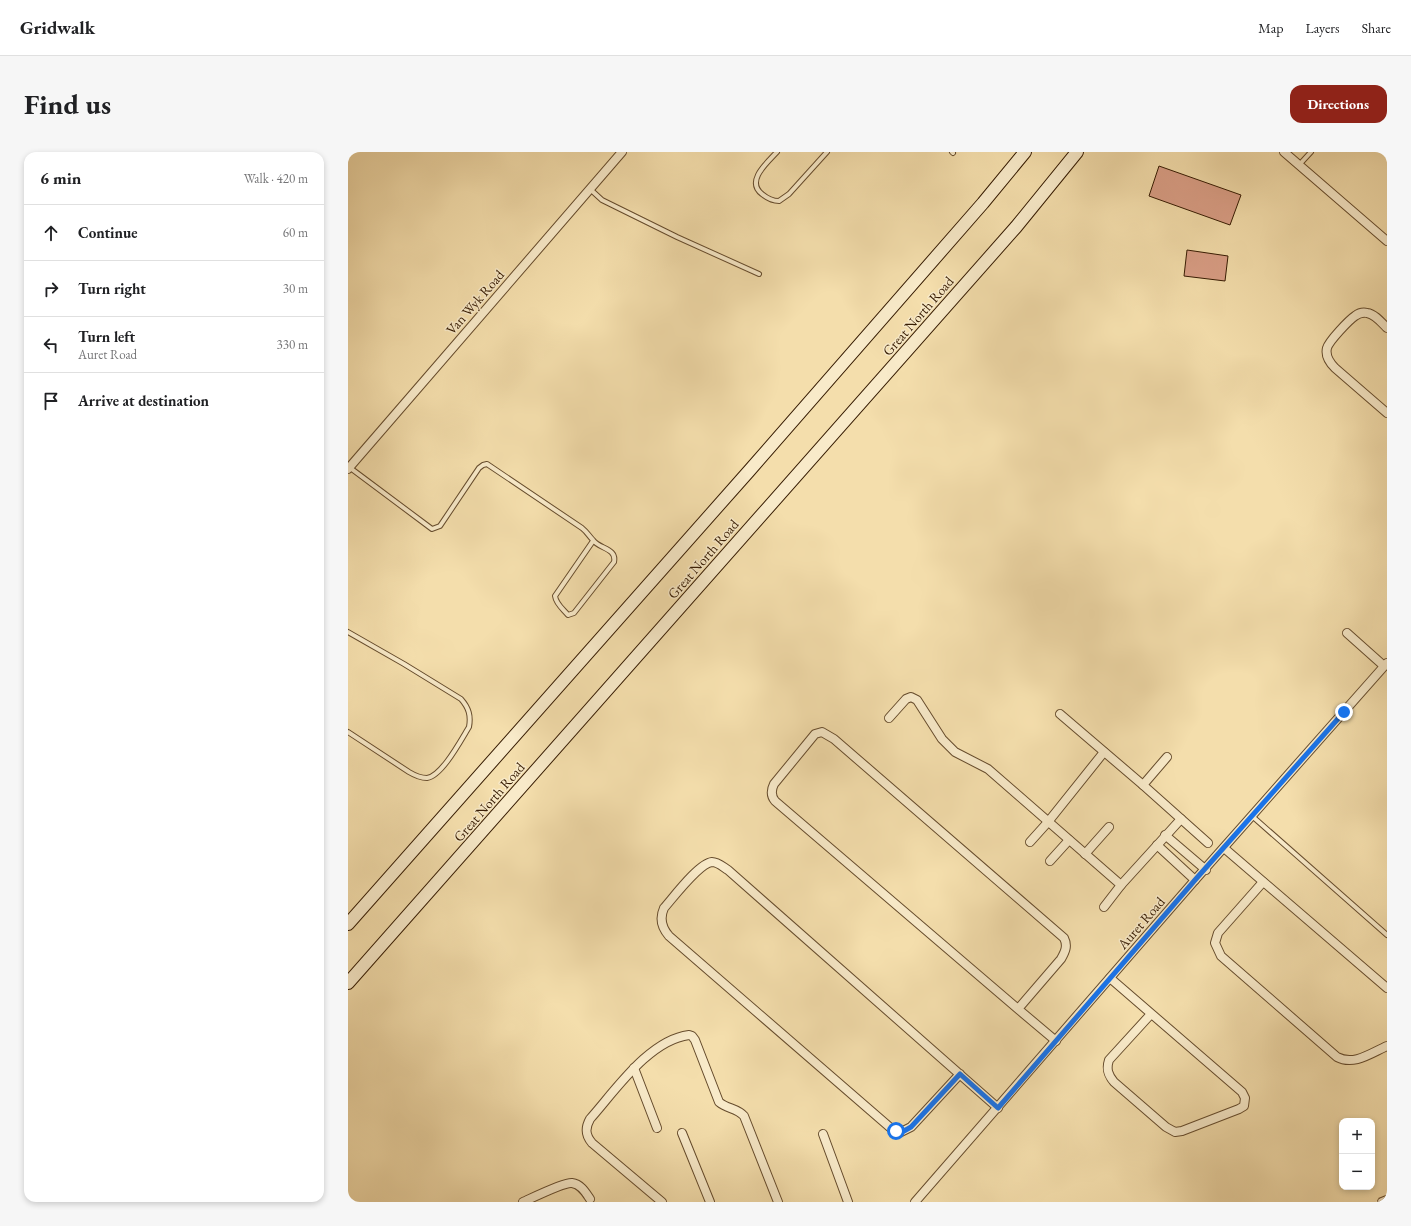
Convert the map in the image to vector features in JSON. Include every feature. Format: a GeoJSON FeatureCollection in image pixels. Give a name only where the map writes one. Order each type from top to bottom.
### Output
{"type":"FeatureCollection","features":[{"type":"Feature","properties":{"kind":"main road","name":"Great North Road"},"geometry":{"type":"LineString","coordinates":[[348,924],[984,203],[1025,152]]}},
{"type":"Feature","properties":{"kind":"main road","name":"Great North Road"},"geometry":{"type":"LineString","coordinates":[[348,983],[1016,227],[1077,152]]}},
{"type":"Feature","properties":{"kind":"street","name":"Van Wyk Road"},"geometry":{"type":"LineString","coordinates":[[349,468],[622,152]]}},
{"type":"Feature","properties":{"kind":"street"},"geometry":{"type":"LineString","coordinates":[[1284,152],[1387,241]]}},
{"type":"Feature","properties":{"kind":"street"},"geometry":{"type":"LineString","coordinates":[[1387,328],[1370,314],[1362,313],[1357,315],[1351,319],[1330,342],[1327,349],[1327,354],[1329,361],[1334,368],[1387,413]]}},
{"type":"Feature","properties":{"kind":"street"},"geometry":{"type":"LineString","coordinates":[[1347,633],[1385,664]]}},
{"type":"Feature","properties":{"kind":"street","name":"Auret Road"},"geometry":{"type":"LineString","coordinates":[[916,1202],[1195,880],[1206,870],[1385,664]]}},
{"type":"Feature","properties":{"kind":"street"},"geometry":{"type":"LineString","coordinates":[[889,718],[906,699],[911,697],[917,700],[948,746],[955,752],[988,769],[1122,885]]}},
{"type":"Feature","properties":{"kind":"street"},"geometry":{"type":"LineString","coordinates":[[1060,714],[1143,784],[1208,843]]}},
{"type":"Feature","properties":{"kind":"street"},"geometry":{"type":"LineString","coordinates":[[1018,1009],[1064,954],[1066,946],[1064,938],[834,739],[822,732],[815,734],[774,784],[771,791],[773,799],[1018,1009],[1056,1041]]}},
{"type":"Feature","properties":{"kind":"street"},"geometry":{"type":"LineString","coordinates":[[1030,842],[1048,822],[1104,752]]}},
{"type":"Feature","properties":{"kind":"street"},"geometry":{"type":"LineString","coordinates":[[1143,784],[1167,757]]}},
{"type":"Feature","properties":{"kind":"street"},"geometry":{"type":"LineString","coordinates":[[1104,907],[1181,819]]}},
{"type":"Feature","properties":{"kind":"street"},"geometry":{"type":"LineString","coordinates":[[1085,854],[1109,827]]}},
{"type":"Feature","properties":{"kind":"street"},"geometry":{"type":"LineString","coordinates":[[1166,835],[1206,870]]}},
{"type":"Feature","properties":{"kind":"street"},"geometry":{"type":"LineString","coordinates":[[1050,861],[1069,840]]}},
{"type":"Feature","properties":{"kind":"street"},"geometry":{"type":"LineString","coordinates":[[1157,845],[1195,880]]}},
{"type":"Feature","properties":{"kind":"street"},"geometry":{"type":"LineString","coordinates":[[1224,848],[1387,988]]}},
{"type":"Feature","properties":{"kind":"street"},"geometry":{"type":"LineString","coordinates":[[960,1074],[911,1127],[901,1132],[894,1130],[669,936],[665,932],[661,922],[664,908],[699,868],[711,862],[718,863],[728,870],[960,1074],[998,1108]]}},
{"type":"Feature","properties":{"kind":"street"},"geometry":{"type":"LineString","coordinates":[[1263,882],[1218,933],[1215,943],[1221,956],[1337,1057],[1346,1060],[1355,1060],[1387,1046]]}},
{"type":"Feature","properties":{"kind":"street"},"geometry":{"type":"LineString","coordinates":[[1110,978],[1242,1092],[1245,1098],[1244,1106],[1188,1130],[1175,1132],[1166,1127],[1114,1082],[1108,1073],[1109,1060],[1151,1014]]}},
{"type":"Feature","properties":{"kind":"street"},"geometry":{"type":"LineString","coordinates":[[662,1202],[592,1143],[586,1131],[590,1119],[634,1068],[659,1046],[686,1035],[694,1038],[719,1102],[722,1105],[740,1111],[744,1116],[778,1202]]}},
{"type":"Feature","properties":{"kind":"street"},"geometry":{"type":"LineString","coordinates":[[634,1068],[657,1128]]}},
{"type":"Feature","properties":{"kind":"street"},"geometry":{"type":"LineString","coordinates":[[682,1133],[710,1202]]}},
{"type":"Feature","properties":{"kind":"street"},"geometry":{"type":"LineString","coordinates":[[823,1134],[848,1202]]}},
{"type":"Feature","properties":{"kind":"street"},"geometry":{"type":"LineString","coordinates":[[523,1202],[563,1185],[572,1183],[579,1186],[590,1200]]}},
{"type":"Feature","properties":{"kind":"street"},"geometry":{"type":"LineString","coordinates":[[1382,1202],[1387,1200]]}},
{"type":"Feature","properties":{"kind":"lane"},"geometry":{"type":"LineString","coordinates":[[777,152],[758,173],[755,182],[759,192],[772,201],[779,201],[789,194],[828,152]]}},
{"type":"Feature","properties":{"kind":"lane"},"geometry":{"type":"LineString","coordinates":[[1299,165],[1311,152]]}},
{"type":"Feature","properties":{"kind":"lane"},"geometry":{"type":"LineString","coordinates":[[590,189],[602,200],[670,234],[759,274]]}},
{"type":"Feature","properties":{"kind":"lane"},"geometry":{"type":"LineString","coordinates":[[349,468],[432,529],[440,526],[482,465],[487,464],[582,528],[589,534],[593,541],[613,553],[615,558],[614,562],[574,613],[568,614],[559,606],[556,601],[556,596],[593,541]]}},
{"type":"Feature","properties":{"kind":"lane"},"geometry":{"type":"LineString","coordinates":[[348,632],[461,699],[467,706],[470,720],[469,727],[440,770],[433,776],[426,778],[419,777],[409,772],[348,732]]}},
{"type":"Feature","properties":{"kind":"lane"},"geometry":{"type":"LineString","coordinates":[[1252,816],[1386,932]]}},
{"type":"Feature","properties":{"kind":"building"},"geometry":{"type":"Polygon","coordinates":[[[1159,166],[1241,195],[1230,225],[1149,196],[1159,166]]]}},
{"type":"Feature","properties":{"kind":"building"},"geometry":{"type":"Polygon","coordinates":[[[1187,250],[1228,256],[1225,281],[1184,276],[1187,250]]]}},
{"type":"Feature","properties":{"kind":"route"},"geometry":{"type":"LineString","coordinates":[[896,1131],[901,1132],[911,1127],[960,1074],[998,1108],[1195,880],[1206,870],[1344,712]]}}]}
